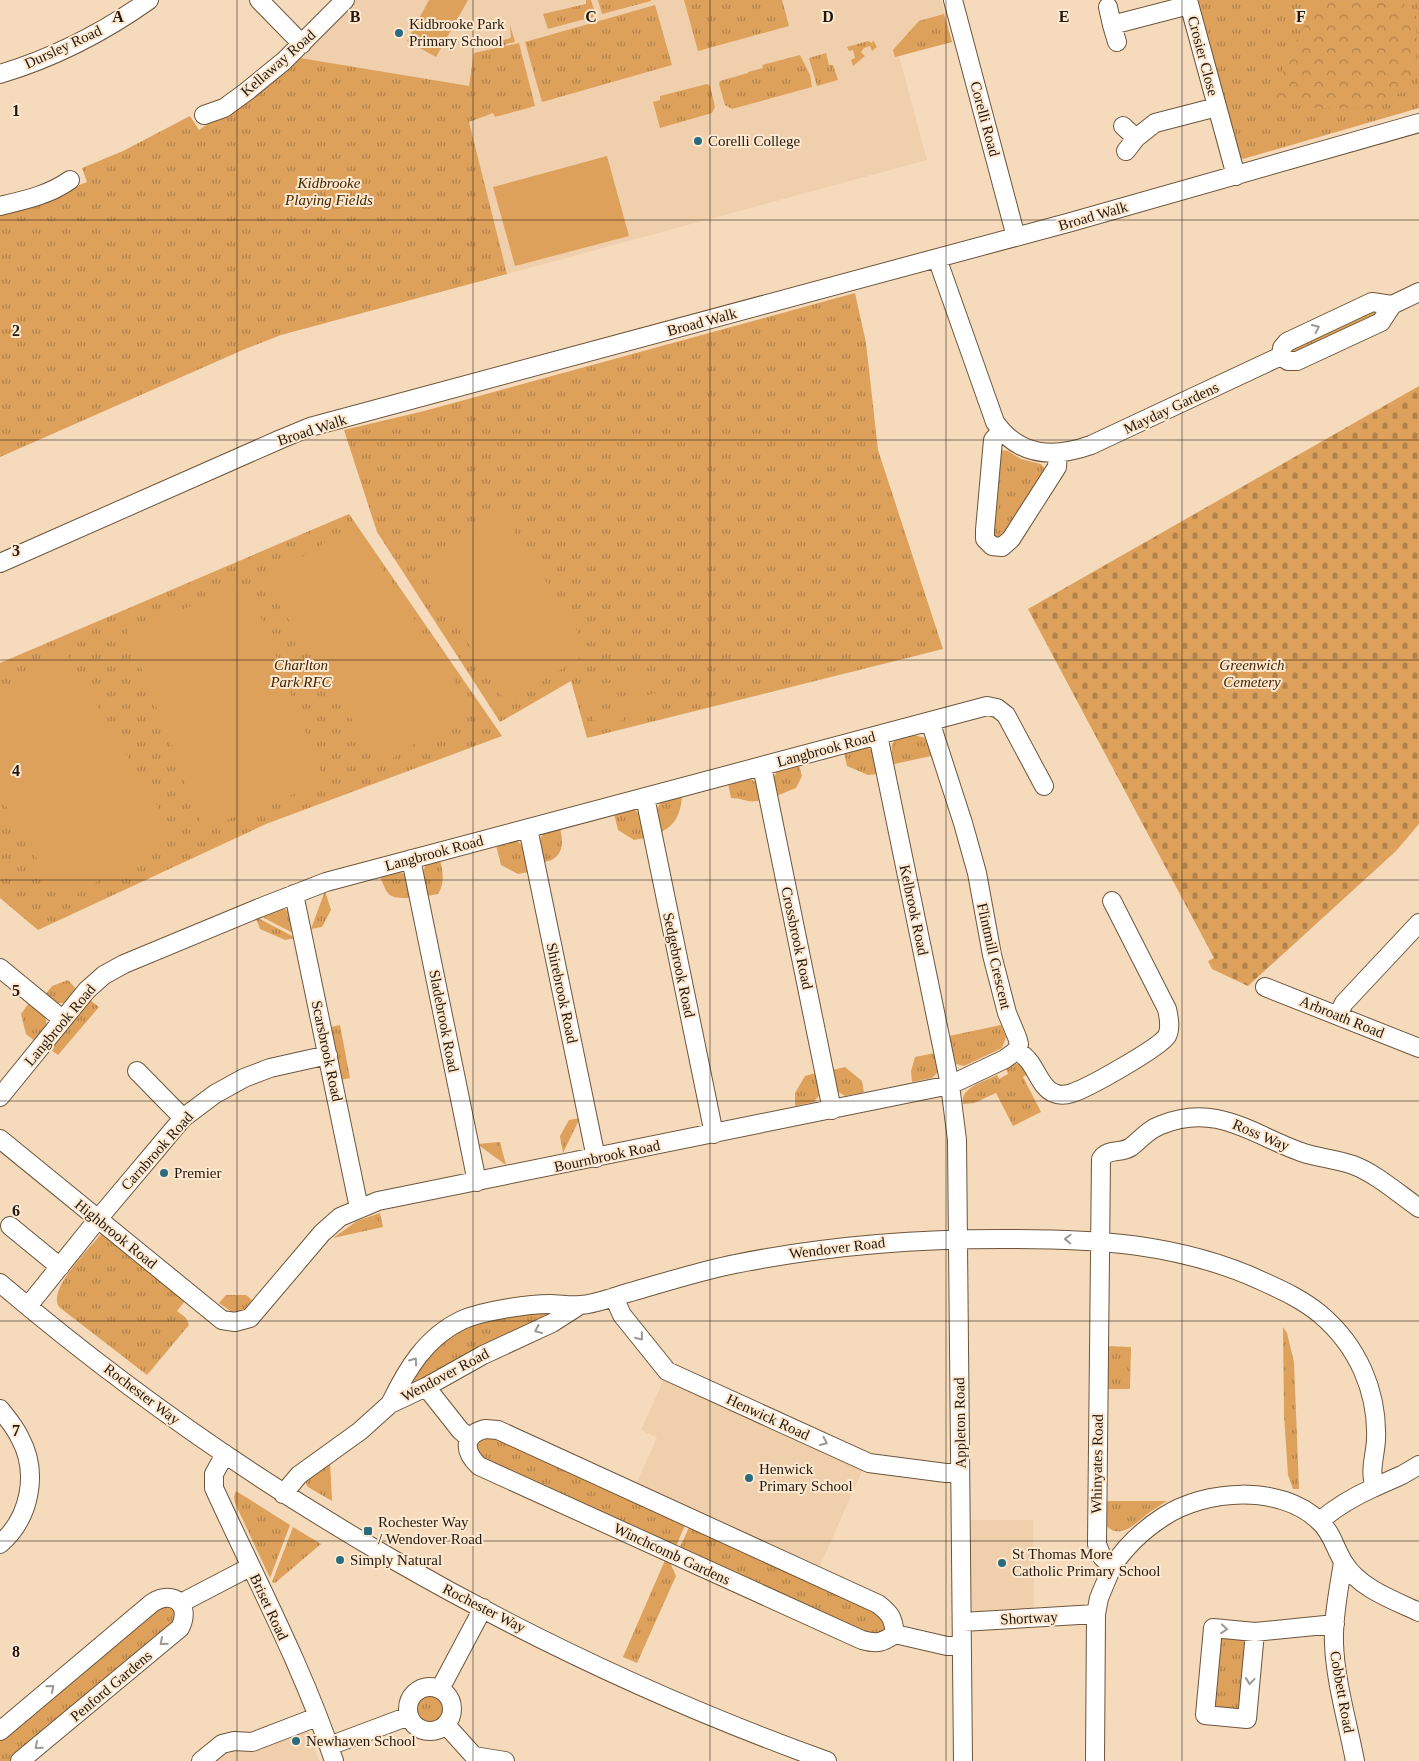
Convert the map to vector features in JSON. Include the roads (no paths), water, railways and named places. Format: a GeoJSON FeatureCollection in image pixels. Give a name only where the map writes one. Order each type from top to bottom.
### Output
{"type":"FeatureCollection","features":[{"type":"Feature","properties":{"kind":"street","name":"Dursley Road"},"geometry":{"type":"LineString","coordinates":[[0,74],[76,44],[113,24],[149,0]]}},
{"type":"Feature","properties":{"kind":"street"},"geometry":{"type":"LineString","coordinates":[[259,0],[302,44]]}},
{"type":"Feature","properties":{"kind":"street","name":"Kellaway Road"},"geometry":{"type":"LineString","coordinates":[[204,115],[224,108],[239,98],[284,61],[345,0]]}},
{"type":"Feature","properties":{"kind":"street","name":"Corelli Road"},"geometry":{"type":"LineString","coordinates":[[953,0],[1016,237]]}},
{"type":"Feature","properties":{"kind":"street","name":"Crosier Close"},"geometry":{"type":"LineString","coordinates":[[1108,7],[1115,33],[1188,2],[1236,176]]}},
{"type":"Feature","properties":{"kind":"street","name":"Crosier Close"},"geometry":{"type":"LineString","coordinates":[[1128,138],[1155,123],[1217,107]]}},
{"type":"Feature","properties":{"kind":"street","name":"Broad Walk"},"geometry":{"type":"LineString","coordinates":[[0,563],[310,427],[1016,237],[1419,123]]}},
{"type":"Feature","properties":{"kind":"street"},"geometry":{"type":"LineString","coordinates":[[0,206],[56,190],[70,180]]}},
{"type":"Feature","properties":{"kind":"street","name":"Mayday Gardens"},"geometry":{"type":"LineString","coordinates":[[936,258],[990,413],[1001,431],[1021,447],[1034,451],[1058,452],[1077,450],[1091,445],[1282,356],[1282,348],[1287,342],[1329,322],[1372,302],[1392,305],[1419,292]]}},
{"type":"Feature","properties":{"kind":"street"},"geometry":{"type":"LineString","coordinates":[[1001,431],[993,440],[985,530],[985,539],[992,546],[1002,547],[1011,539],[1058,467],[1058,452]]}},
{"type":"Feature","properties":{"kind":"street"},"geometry":{"type":"LineString","coordinates":[[930,721],[987,706],[997,708],[1006,715],[1044,786]]}},
{"type":"Feature","properties":{"kind":"street","name":"Langbrook Road"},"geometry":{"type":"LineString","coordinates":[[0,1097],[62,1019],[87,990],[104,975],[124,964],[294,894],[326,882],[930,721]]}},
{"type":"Feature","properties":{"kind":"street","name":"Flintmill Crescent"},"geometry":{"type":"LineString","coordinates":[[930,721],[963,823],[976,873],[1004,1004],[1019,1044],[1017,1050]]}},
{"type":"Feature","properties":{"kind":"street","name":"Kelbrook Road"},"geometry":{"type":"LineString","coordinates":[[878,735],[950,1085]]}},
{"type":"Feature","properties":{"kind":"street","name":"Crossbrook Road"},"geometry":{"type":"LineString","coordinates":[[762,766],[832,1110]]}},
{"type":"Feature","properties":{"kind":"street","name":"Sedgebrook Road"},"geometry":{"type":"LineString","coordinates":[[645,797],[714,1134]]}},
{"type":"Feature","properties":{"kind":"street","name":"Shirebrook Road"},"geometry":{"type":"LineString","coordinates":[[528,828],[596,1158]]}},
{"type":"Feature","properties":{"kind":"street","name":"Sladebrook Road"},"geometry":{"type":"LineString","coordinates":[[411,859],[477,1182]]}},
{"type":"Feature","properties":{"kind":"street","name":"Scarsbrook Road"},"geometry":{"type":"LineString","coordinates":[[294,894],[359,1208]]}},
{"type":"Feature","properties":{"kind":"street"},"geometry":{"type":"LineString","coordinates":[[1017,1050],[1028,1059],[1045,1086],[1052,1093],[1062,1095],[1073,1093],[1120,1068],[1161,1043],[1168,1034],[1167,1009],[1112,901]]}},
{"type":"Feature","properties":{"kind":"street"},"geometry":{"type":"LineString","coordinates":[[1338,1015],[1344,1003],[1419,923]]}},
{"type":"Feature","properties":{"kind":"street"},"geometry":{"type":"LineString","coordinates":[[0,968],[62,1019]]}},
{"type":"Feature","properties":{"kind":"street","name":"Arbroath Road"},"geometry":{"type":"LineString","coordinates":[[1264,986],[1419,1048]]}},
{"type":"Feature","properties":{"kind":"street","name":"Bournbrook Road"},"geometry":{"type":"LineString","coordinates":[[235,1322],[250,1318],[322,1233],[340,1217],[379,1201],[950,1085],[1005,1059],[1017,1050]]}},
{"type":"Feature","properties":{"kind":"street","name":"Carnbrook Road"},"geometry":{"type":"LineString","coordinates":[[28,1306],[183,1118],[215,1094],[244,1078],[270,1068],[328,1055]]}},
{"type":"Feature","properties":{"kind":"street"},"geometry":{"type":"LineString","coordinates":[[137,1071],[183,1118]]}},
{"type":"Feature","properties":{"kind":"street","name":"Appleton Road"},"geometry":{"type":"LineString","coordinates":[[950,1085],[957,1140],[963,1761]]}},
{"type":"Feature","properties":{"kind":"street","name":"Ross Way"},"geometry":{"type":"LineString","coordinates":[[1101,1159],[1104,1154],[1123,1151],[1129,1148],[1160,1125],[1178,1119],[1198,1117],[1222,1119],[1242,1125],[1301,1152],[1353,1165],[1367,1172],[1419,1208]]}},
{"type":"Feature","properties":{"kind":"street","name":"Highbrook Road"},"geometry":{"type":"LineString","coordinates":[[0,1139],[222,1320],[235,1322]]}},
{"type":"Feature","properties":{"kind":"street","name":"Whinyates Road"},"geometry":{"type":"LineString","coordinates":[[1101,1159],[1097,1544],[1102,1557],[1112,1567]]}},
{"type":"Feature","properties":{"kind":"street"},"geometry":{"type":"LineString","coordinates":[[10,1226],[60,1267]]}},
{"type":"Feature","properties":{"kind":"street","name":"Wendover Road"},"geometry":{"type":"LineString","coordinates":[[390,1404],[403,1377],[415,1359],[431,1341],[464,1319],[492,1311],[548,1304],[580,1305],[730,1265],[843,1246],[958,1239],[1100,1240],[1173,1252],[1229,1268],[1281,1289],[1306,1303],[1336,1328],[1359,1361],[1372,1394],[1376,1411],[1376,1445],[1372,1466],[1372,1478],[1375,1487]]}},
{"type":"Feature","properties":{"kind":"street","name":"Rochester Way"},"geometry":{"type":"LineString","coordinates":[[0,1283],[146,1399],[284,1494],[367,1545],[482,1608],[621,1676],[794,1755],[826,1761]]}},
{"type":"Feature","properties":{"kind":"street","name":"Henwick Road"},"geometry":{"type":"LineString","coordinates":[[614,1297],[622,1315],[667,1371],[869,1462],[946,1473],[960,1473]]}},
{"type":"Feature","properties":{"kind":"street","name":"Wendover Road"},"geometry":{"type":"LineString","coordinates":[[284,1494],[299,1475],[360,1431],[390,1404],[426,1387],[483,1355],[552,1323],[580,1305]]}},
{"type":"Feature","properties":{"kind":"street"},"geometry":{"type":"LineString","coordinates":[[426,1387],[460,1430],[469,1438],[475,1432],[484,1429],[498,1430],[878,1604],[888,1612],[893,1621],[895,1634],[947,1646],[962,1646]]}},
{"type":"Feature","properties":{"kind":"street"},"geometry":{"type":"LineString","coordinates":[[0,1409],[21,1438],[29,1462],[30,1474],[27,1500],[23,1512],[12,1532],[0,1544]]}},
{"type":"Feature","properties":{"kind":"street","name":"Winchcomb Gardens"},"geometry":{"type":"LineString","coordinates":[[469,1438],[471,1459],[479,1466],[862,1640],[873,1643],[885,1642],[895,1634]]}},
{"type":"Feature","properties":{"kind":"street","name":"Briset Road"},"geometry":{"type":"LineString","coordinates":[[224,1454],[214,1474],[214,1488],[279,1628],[332,1753]]}},
{"type":"Feature","properties":{"kind":"street"},"geometry":{"type":"LineString","coordinates":[[1320,1521],[1350,1499],[1419,1465]]}},
{"type":"Feature","properties":{"kind":"street"},"geometry":{"type":"LineString","coordinates":[[1095,1761],[1096,1614],[1099,1598],[1112,1567],[1126,1548],[1163,1516],[1188,1504],[1215,1498],[1244,1495],[1264,1496],[1289,1502],[1305,1510],[1320,1521],[1334,1541],[1343,1562],[1362,1582],[1419,1612]]}},
{"type":"Feature","properties":{"kind":"street","name":"Cobbett Road"},"geometry":{"type":"LineString","coordinates":[[1343,1562],[1334,1624],[1334,1644],[1336,1665],[1355,1761]]}},
{"type":"Feature","properties":{"kind":"street"},"geometry":{"type":"LineString","coordinates":[[0,1731],[152,1603],[160,1598],[171,1597],[181,1603],[250,1567]]}},
{"type":"Feature","properties":{"kind":"street","name":"Penford Gardens"},"geometry":{"type":"LineString","coordinates":[[20,1761],[180,1628],[184,1620],[184,1610],[181,1603]]}},
{"type":"Feature","properties":{"kind":"street"},"geometry":{"type":"LineString","coordinates":[[440,1689],[482,1608]]}},
{"type":"Feature","properties":{"kind":"street","name":"Shortway"},"geometry":{"type":"LineString","coordinates":[[962,1622],[1096,1614]]}},
{"type":"Feature","properties":{"kind":"street"},"geometry":{"type":"LineString","coordinates":[[1255,1632],[1247,1719],[1204,1715],[1213,1628],[1255,1632],[1334,1624]]}},
{"type":"Feature","properties":{"kind":"street"},"geometry":{"type":"LineString","coordinates":[[426,1687],[440,1689],[446,1693],[452,1706],[452,1713],[446,1726],[440,1730],[425,1731],[413,1723],[409,1716],[408,1709],[413,1695],[426,1687]]}},
{"type":"Feature","properties":{"kind":"street"},"geometry":{"type":"LineString","coordinates":[[332,1753],[409,1716]]}},
{"type":"Feature","properties":{"kind":"street"},"geometry":{"type":"LineString","coordinates":[[201,1761],[222,1744],[234,1741],[252,1742],[317,1717]]}},
{"type":"Feature","properties":{"kind":"street"},"geometry":{"type":"LineString","coordinates":[[446,1726],[475,1758],[505,1761]]}},
{"type":"Feature","properties":{"kind":"place","name":"Kidbrooke Park Primary School"},"geometry":{"type":"Point","coordinates":[399,33]}},
{"type":"Feature","properties":{"kind":"place","name":"Corelli College"},"geometry":{"type":"Point","coordinates":[698,141]}},
{"type":"Feature","properties":{"kind":"place","name":"Premier"},"geometry":{"type":"Point","coordinates":[164,1173]}},
{"type":"Feature","properties":{"kind":"place","name":"Henwick Primary School"},"geometry":{"type":"Point","coordinates":[749,1478]}},
{"type":"Feature","properties":{"kind":"place","name":"Rochester Way / Wendover Road"},"geometry":{"type":"Point","coordinates":[368,1531]}},
{"type":"Feature","properties":{"kind":"place","name":"Simply Natural"},"geometry":{"type":"Point","coordinates":[340,1560]}},
{"type":"Feature","properties":{"kind":"place","name":"St Thomas More Catholic Primary School"},"geometry":{"type":"Point","coordinates":[1002,1563]}},
{"type":"Feature","properties":{"kind":"place","name":"Newhaven School"},"geometry":{"type":"Point","coordinates":[296,1741]}},
{"type":"Feature","properties":{"kind":"park label","name":"Kidbrooke Playing Fields"},"geometry":{"type":"Point","coordinates":[329,192]}},
{"type":"Feature","properties":{"kind":"park label","name":"Charlton Park RFC"},"geometry":{"type":"Point","coordinates":[301,674]}},
{"type":"Feature","properties":{"kind":"park label","name":"Greenwich Cemetery"},"geometry":{"type":"Point","coordinates":[1252,674]}}]}
